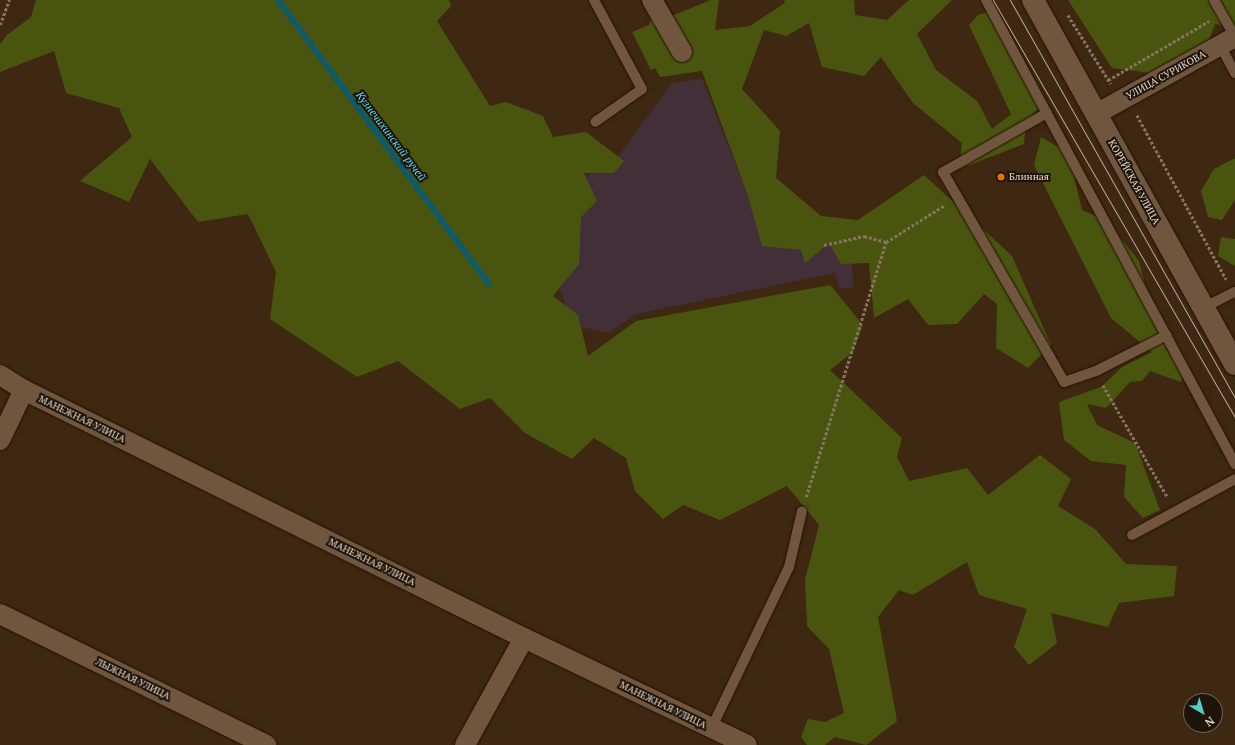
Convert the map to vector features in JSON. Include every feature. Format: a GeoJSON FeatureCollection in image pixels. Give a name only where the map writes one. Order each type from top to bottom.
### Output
{"type":"FeatureCollection","features":[{"type":"Feature","properties":{"kind":"street"},"geometry":{"type":"LineString","coordinates":[[652,0],[682,52]]}},
{"type":"Feature","properties":{"kind":"street","name":"КОРЕЙСКАЯ УЛИЦА"},"geometry":{"type":"LineString","coordinates":[[1033,0],[1235,364]]}},
{"type":"Feature","properties":{"kind":"street","name":"УЛИЦА СУРИКОВА"},"geometry":{"type":"LineString","coordinates":[[1096,114],[1230,40]]}},
{"type":"Feature","properties":{"kind":"street","name":"МАНЕЖНАЯ УЛИЦА"},"geometry":{"type":"LineString","coordinates":[[0,375],[24,390],[524,638],[711,728],[739,744]]}},
{"type":"Feature","properties":{"kind":"street"},"geometry":{"type":"LineString","coordinates":[[0,440],[24,390]]}},
{"type":"Feature","properties":{"kind":"street","name":"ЛЫЖНАЯ УЛИЦА"},"geometry":{"type":"LineString","coordinates":[[0,614],[266,745]]}},
{"type":"Feature","properties":{"kind":"street"},"geometry":{"type":"LineString","coordinates":[[465,745],[524,638]]}},
{"type":"Feature","properties":{"kind":"lane"},"geometry":{"type":"LineString","coordinates":[[594,0],[642,89],[596,122]]}},
{"type":"Feature","properties":{"kind":"lane"},"geometry":{"type":"LineString","coordinates":[[986,0],[1235,464]]}},
{"type":"Feature","properties":{"kind":"lane"},"geometry":{"type":"LineString","coordinates":[[1214,0],[1222,14],[1230,40],[1235,74]]}},
{"type":"Feature","properties":{"kind":"lane"},"geometry":{"type":"LineString","coordinates":[[1047,113],[943,172],[1064,382],[1095,371],[1167,335]]}},
{"type":"Feature","properties":{"kind":"lane"},"geometry":{"type":"LineString","coordinates":[[1204,308],[1234,292]]}},
{"type":"Feature","properties":{"kind":"lane"},"geometry":{"type":"LineString","coordinates":[[1132,534],[1235,479]]}},
{"type":"Feature","properties":{"kind":"lane"},"geometry":{"type":"LineString","coordinates":[[711,728],[789,567],[802,511]]}},
{"type":"Feature","properties":{"kind":"path"},"geometry":{"type":"LineString","coordinates":[[0,25],[9,0]]}},
{"type":"Feature","properties":{"kind":"path"},"geometry":{"type":"LineString","coordinates":[[1067,13],[1108,80],[1140,119],[1234,292]]}},
{"type":"Feature","properties":{"kind":"path"},"geometry":{"type":"LineString","coordinates":[[1108,80],[1222,14]]}},
{"type":"Feature","properties":{"kind":"path"},"geometry":{"type":"LineString","coordinates":[[802,511],[886,242],[958,197]]}},
{"type":"Feature","properties":{"kind":"path"},"geometry":{"type":"LineString","coordinates":[[824,245],[864,236],[886,242]]}},
{"type":"Feature","properties":{"kind":"path"},"geometry":{"type":"LineString","coordinates":[[1095,371],[1175,511]]}},
{"type":"Feature","properties":{"kind":"shaded area"},"geometry":{"type":"Polygon","coordinates":[[[702,79],[767,244],[847,235],[852,248],[853,287],[840,289],[835,273],[636,314],[609,333],[575,326],[558,286],[581,180],[617,158],[672,83],[702,79]]]}},
{"type":"Feature","properties":{"kind":"green space"},"geometry":{"type":"Polygon","coordinates":[[[36,0],[449,0],[451,6],[437,21],[490,106],[506,102],[543,116],[553,137],[586,132],[624,161],[614,173],[584,173],[597,201],[581,217],[579,264],[553,296],[578,315],[588,356],[636,321],[830,285],[863,325],[853,352],[830,370],[902,438],[897,457],[909,481],[967,468],[988,495],[1040,455],[1071,479],[1058,506],[1095,529],[1126,564],[1177,566],[1174,596],[1119,603],[1108,627],[1051,613],[1057,643],[1029,665],[1014,647],[1027,609],[979,595],[967,562],[913,595],[899,590],[878,617],[897,721],[866,745],[835,737],[825,745],[807,745],[801,737],[808,719],[825,722],[844,713],[829,649],[807,626],[805,580],[819,525],[787,486],[720,520],[683,505],[663,519],[635,491],[626,458],[594,438],[572,459],[525,433],[490,398],[460,409],[398,361],[357,377],[270,319],[276,272],[248,214],[198,222],[150,159],[129,202],[80,181],[132,137],[119,108],[66,93],[54,51],[0,72],[0,44],[7,35],[31,17],[36,0]]]}},
{"type":"Feature","properties":{"kind":"green space"},"geometry":{"type":"Polygon","coordinates":[[[711,0],[719,0],[715,30],[750,26],[785,3],[784,0],[854,0],[855,15],[887,20],[909,0],[952,0],[917,34],[936,70],[977,101],[992,129],[1011,114],[969,25],[978,15],[995,10],[1046,102],[1026,120],[1024,144],[959,169],[962,143],[913,103],[881,57],[864,76],[822,67],[809,23],[786,36],[764,30],[742,89],[780,131],[776,178],[821,216],[858,220],[924,175],[1012,256],[1051,345],[1028,368],[996,348],[997,304],[984,294],[957,324],[928,325],[908,299],[874,318],[869,263],[841,264],[829,243],[805,263],[801,250],[762,246],[748,196],[702,71],[660,77],[655,68],[651,70],[632,32],[649,25],[652,18],[654,23],[711,0]]]}},
{"type":"Feature","properties":{"kind":"green space"},"geometry":{"type":"Polygon","coordinates":[[[1068,0],[1235,0],[1235,27],[1215,24],[1202,59],[1174,76],[1112,68],[1068,0]]]}},
{"type":"Feature","properties":{"kind":"green space"},"geometry":{"type":"Polygon","coordinates":[[[1041,137],[1068,153],[1082,210],[1107,221],[1139,261],[1149,299],[1175,340],[1165,348],[1186,371],[1181,382],[1150,371],[1142,381],[1130,382],[1106,408],[1087,404],[1097,425],[1135,443],[1160,510],[1143,518],[1124,497],[1126,465],[1091,461],[1064,440],[1059,402],[1101,387],[1122,367],[1152,352],[1111,318],[1034,165],[1041,137]]]}},
{"type":"Feature","properties":{"kind":"green space"},"geometry":{"type":"Polygon","coordinates":[[[1235,158],[1235,200],[1222,220],[1208,217],[1201,191],[1214,169],[1235,158]]]}},
{"type":"Feature","properties":{"kind":"green space"},"geometry":{"type":"Polygon","coordinates":[[[1221,237],[1235,239],[1235,266],[1218,256],[1221,237]]]}},
{"type":"Feature","properties":{"kind":"waterway","name":"Кузнечихинский ручей"},"geometry":{"type":"LineString","coordinates":[[278,0],[489,284]]}},
{"type":"Feature","properties":{"kind":"tram line"},"geometry":{"type":"LineString","coordinates":[[993,0],[1235,418]]}},
{"type":"Feature","properties":{"kind":"tram line"},"geometry":{"type":"LineString","coordinates":[[1010,0],[1235,397]]}},
{"type":"Feature","properties":{"kind":"place","name":"Блинная"},"geometry":{"type":"Point","coordinates":[1001,177]}}]}
